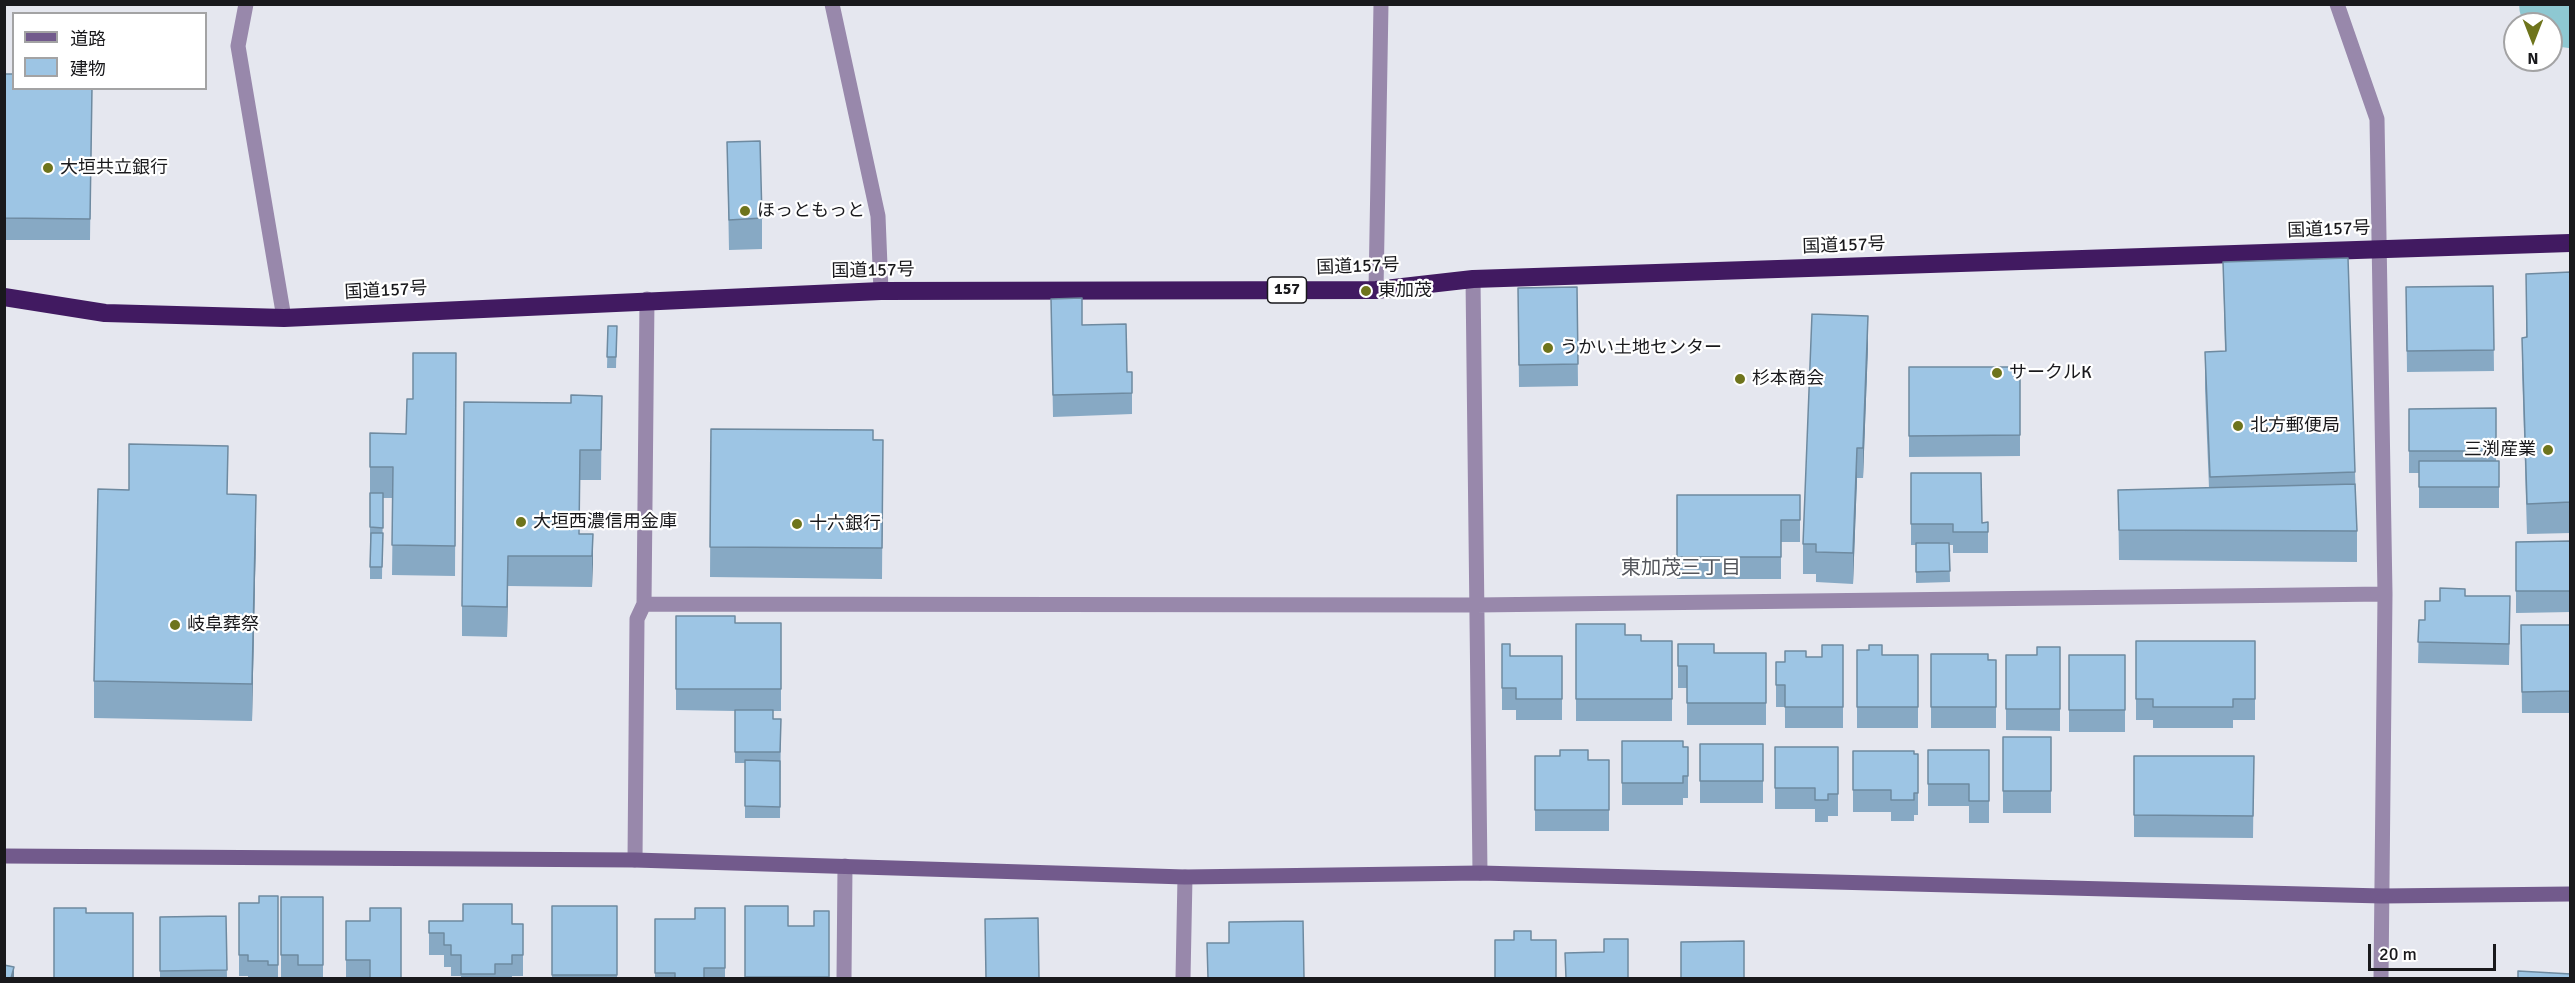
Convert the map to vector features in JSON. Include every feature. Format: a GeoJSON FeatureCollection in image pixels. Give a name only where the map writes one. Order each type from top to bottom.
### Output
{"type":"FeatureCollection","features":[{"type":"Feature","properties":{"kind":"highway","name":"国道157号"},"geometry":{"type":"LineString","coordinates":[[4,297],[105,314],[284,318],[647,299],[881,291],[1376,290],[1473,279],[2571,243]]}},
{"type":"Feature","properties":{"kind":"street"},"geometry":{"type":"LineString","coordinates":[[246,4],[238,46],[284,318]]}},
{"type":"Feature","properties":{"kind":"street"},"geometry":{"type":"LineString","coordinates":[[832,4],[878,216],[881,291]]}},
{"type":"Feature","properties":{"kind":"street"},"geometry":{"type":"LineString","coordinates":[[1376,290],[1381,4]]}},
{"type":"Feature","properties":{"kind":"street"},"geometry":{"type":"LineString","coordinates":[[2337,4],[2377,119],[2385,594],[2381,978]]}},
{"type":"Feature","properties":{"kind":"street"},"geometry":{"type":"LineString","coordinates":[[1473,279],[1480,873]]}},
{"type":"Feature","properties":{"kind":"street"},"geometry":{"type":"LineString","coordinates":[[635,860],[638,619],[645,604],[647,299]]}},
{"type":"Feature","properties":{"kind":"street"},"geometry":{"type":"LineString","coordinates":[[645,604],[1476,605],[2385,594]]}},
{"type":"Feature","properties":{"kind":"street"},"geometry":{"type":"LineString","coordinates":[[4,856],[635,860],[1185,877],[1480,873],[2382,896],[2571,894]]}},
{"type":"Feature","properties":{"kind":"street"},"geometry":{"type":"LineString","coordinates":[[844,978],[845,866]]}},
{"type":"Feature","properties":{"kind":"street"},"geometry":{"type":"LineString","coordinates":[[1183,978],[1185,877]]}},
{"type":"Feature","properties":{"kind":"building","name":"大垣共立銀行"},"geometry":{"type":"Polygon","coordinates":[[[4,74],[12,74],[12,90],[92,90],[90,219],[4,218],[4,74]]]}},
{"type":"Feature","properties":{"kind":"building"},"geometry":{"type":"Polygon","coordinates":[[[760,141],[762,218],[729,220],[727,142],[760,141]]]}},
{"type":"Feature","properties":{"kind":"building"},"geometry":{"type":"Polygon","coordinates":[[[2348,258],[2355,472],[2210,477],[2205,352],[2226,351],[2223,262],[2348,258]]]}},
{"type":"Feature","properties":{"kind":"building","name":"三渕産業"},"geometry":{"type":"Polygon","coordinates":[[[2571,272],[2571,502],[2527,504],[2522,338],[2527,337],[2526,274],[2571,272]]]}},
{"type":"Feature","properties":{"kind":"building"},"geometry":{"type":"Polygon","coordinates":[[[2493,286],[2494,350],[2407,351],[2406,287],[2493,286]]]}},
{"type":"Feature","properties":{"kind":"building","name":"うかい土地センター"},"geometry":{"type":"Polygon","coordinates":[[[1577,287],[1578,364],[1519,365],[1518,288],[1577,287]]]}},
{"type":"Feature","properties":{"kind":"building"},"geometry":{"type":"Polygon","coordinates":[[[1082,298],[1082,325],[1126,324],[1127,372],[1132,372],[1132,393],[1053,395],[1051,299],[1082,298]]]}},
{"type":"Feature","properties":{"kind":"building"},"geometry":{"type":"Polygon","coordinates":[[[1812,314],[1868,316],[1863,448],[1857,448],[1853,553],[1816,552],[1816,544],[1803,544],[1812,314]]]}},
{"type":"Feature","properties":{"kind":"building"},"geometry":{"type":"Polygon","coordinates":[[[608,326],[617,326],[616,357],[607,357],[608,326]]]}},
{"type":"Feature","properties":{"kind":"building"},"geometry":{"type":"Polygon","coordinates":[[[413,353],[456,353],[455,546],[392,545],[393,467],[370,467],[370,433],[406,434],[407,399],[413,399],[413,353]]]}},
{"type":"Feature","properties":{"kind":"building"},"geometry":{"type":"Polygon","coordinates":[[[1909,367],[2020,367],[2020,435],[1909,436],[1909,367]]]}},
{"type":"Feature","properties":{"kind":"building","name":"大垣西濃信用金庫"},"geometry":{"type":"Polygon","coordinates":[[[571,395],[602,396],[601,450],[580,450],[579,534],[593,534],[592,556],[508,556],[507,607],[462,606],[464,402],[571,403],[571,395]]]}},
{"type":"Feature","properties":{"kind":"building"},"geometry":{"type":"Polygon","coordinates":[[[2496,408],[2496,451],[2409,451],[2409,409],[2496,408]]]}},
{"type":"Feature","properties":{"kind":"building","name":"十六銀行"},"geometry":{"type":"Polygon","coordinates":[[[711,429],[873,430],[873,440],[883,440],[882,548],[710,547],[711,429]]]}},
{"type":"Feature","properties":{"kind":"building","name":"岐阜葬祭"},"geometry":{"type":"Polygon","coordinates":[[[129,444],[228,446],[227,494],[256,495],[252,684],[94,681],[98,489],[129,490],[129,444]]]}},
{"type":"Feature","properties":{"kind":"building"},"geometry":{"type":"Polygon","coordinates":[[[2419,461],[2499,461],[2499,487],[2419,487],[2419,461]]]}},
{"type":"Feature","properties":{"kind":"building"},"geometry":{"type":"Polygon","coordinates":[[[1911,473],[1981,473],[1982,523],[1988,522],[1988,532],[1953,532],[1953,524],[1911,524],[1911,473]]]}},
{"type":"Feature","properties":{"kind":"building"},"geometry":{"type":"Polygon","coordinates":[[[2355,484],[2357,531],[2119,530],[2118,490],[2355,484]]]}},
{"type":"Feature","properties":{"kind":"building"},"geometry":{"type":"Polygon","coordinates":[[[370,493],[383,493],[383,528],[370,527],[370,493]]]}},
{"type":"Feature","properties":{"kind":"building"},"geometry":{"type":"Polygon","coordinates":[[[1677,495],[1800,495],[1800,520],[1781,520],[1781,557],[1677,557],[1677,495]]]}},
{"type":"Feature","properties":{"kind":"building"},"geometry":{"type":"Polygon","coordinates":[[[371,533],[383,533],[382,567],[370,567],[371,533]]]}},
{"type":"Feature","properties":{"kind":"building"},"geometry":{"type":"Polygon","coordinates":[[[2571,541],[2571,591],[2516,591],[2516,542],[2571,541]]]}},
{"type":"Feature","properties":{"kind":"building"},"geometry":{"type":"Polygon","coordinates":[[[1916,543],[1949,543],[1950,571],[1916,572],[1916,543]]]}},
{"type":"Feature","properties":{"kind":"building"},"geometry":{"type":"Polygon","coordinates":[[[2440,588],[2465,589],[2465,596],[2510,596],[2509,644],[2418,642],[2419,620],[2425,620],[2425,601],[2440,601],[2440,588]]]}},
{"type":"Feature","properties":{"kind":"building"},"geometry":{"type":"Polygon","coordinates":[[[676,616],[735,616],[735,623],[781,623],[781,689],[676,689],[676,616]]]}},
{"type":"Feature","properties":{"kind":"building"},"geometry":{"type":"Polygon","coordinates":[[[1576,624],[1625,624],[1625,635],[1641,635],[1641,641],[1672,641],[1672,699],[1576,699],[1576,624]]]}},
{"type":"Feature","properties":{"kind":"building"},"geometry":{"type":"Polygon","coordinates":[[[2521,625],[2571,625],[2571,691],[2522,692],[2521,625]]]}},
{"type":"Feature","properties":{"kind":"building"},"geometry":{"type":"Polygon","coordinates":[[[2136,641],[2255,641],[2255,699],[2233,699],[2233,707],[2153,707],[2153,699],[2136,699],[2136,641]]]}},
{"type":"Feature","properties":{"kind":"building"},"geometry":{"type":"Polygon","coordinates":[[[1502,644],[1510,644],[1510,656],[1562,656],[1562,699],[1516,699],[1516,688],[1502,688],[1502,644]]]}},
{"type":"Feature","properties":{"kind":"building"},"geometry":{"type":"Polygon","coordinates":[[[1678,644],[1714,644],[1714,653],[1766,653],[1766,703],[1687,703],[1687,666],[1678,666],[1678,644]]]}},
{"type":"Feature","properties":{"kind":"building"},"geometry":{"type":"Polygon","coordinates":[[[1822,645],[1843,645],[1843,707],[1785,707],[1785,685],[1776,685],[1776,662],[1785,662],[1785,651],[1806,651],[1806,657],[1822,657],[1822,645]]]}},
{"type":"Feature","properties":{"kind":"building"},"geometry":{"type":"Polygon","coordinates":[[[1869,645],[1882,645],[1882,655],[1918,655],[1918,707],[1857,707],[1857,650],[1869,650],[1869,645]]]}},
{"type":"Feature","properties":{"kind":"building"},"geometry":{"type":"Polygon","coordinates":[[[2037,647],[2060,647],[2060,709],[2006,709],[2006,655],[2037,655],[2037,647]]]}},
{"type":"Feature","properties":{"kind":"building"},"geometry":{"type":"Polygon","coordinates":[[[1931,654],[1988,654],[1988,660],[1996,660],[1996,707],[1931,707],[1931,654]]]}},
{"type":"Feature","properties":{"kind":"building"},"geometry":{"type":"Polygon","coordinates":[[[2069,655],[2125,655],[2125,710],[2069,710],[2069,655]]]}},
{"type":"Feature","properties":{"kind":"building"},"geometry":{"type":"Polygon","coordinates":[[[735,710],[773,710],[773,719],[781,719],[780,752],[735,752],[735,710]]]}},
{"type":"Feature","properties":{"kind":"building"},"geometry":{"type":"Polygon","coordinates":[[[2003,737],[2051,737],[2051,791],[2003,791],[2003,737]]]}},
{"type":"Feature","properties":{"kind":"building"},"geometry":{"type":"Polygon","coordinates":[[[1622,741],[1683,741],[1683,747],[1688,747],[1688,776],[1683,776],[1683,783],[1622,783],[1622,741]]]}},
{"type":"Feature","properties":{"kind":"building"},"geometry":{"type":"Polygon","coordinates":[[[1700,744],[1763,744],[1763,781],[1700,781],[1700,744]]]}},
{"type":"Feature","properties":{"kind":"building"},"geometry":{"type":"Polygon","coordinates":[[[1775,747],[1838,747],[1838,794],[1828,794],[1828,800],[1815,800],[1815,788],[1775,788],[1775,747]]]}},
{"type":"Feature","properties":{"kind":"building"},"geometry":{"type":"Polygon","coordinates":[[[1560,750],[1588,750],[1588,760],[1609,760],[1609,810],[1535,810],[1535,756],[1560,756],[1560,750]]]}},
{"type":"Feature","properties":{"kind":"building"},"geometry":{"type":"Polygon","coordinates":[[[1928,750],[1989,750],[1989,801],[1969,801],[1969,784],[1928,784],[1928,750]]]}},
{"type":"Feature","properties":{"kind":"building"},"geometry":{"type":"Polygon","coordinates":[[[1853,751],[1914,751],[1914,754],[1918,754],[1918,793],[1914,793],[1914,800],[1891,800],[1891,790],[1853,790],[1853,751]]]}},
{"type":"Feature","properties":{"kind":"building"},"geometry":{"type":"Polygon","coordinates":[[[2134,756],[2254,756],[2253,816],[2134,815],[2134,756]]]}},
{"type":"Feature","properties":{"kind":"building"},"geometry":{"type":"Polygon","coordinates":[[[745,760],[780,761],[780,807],[745,806],[745,760]]]}},
{"type":"Feature","properties":{"kind":"building"},"geometry":{"type":"Polygon","coordinates":[[[259,896],[278,896],[278,965],[268,965],[268,961],[248,961],[248,955],[239,955],[239,903],[259,903],[259,896]]]}},
{"type":"Feature","properties":{"kind":"building"},"geometry":{"type":"Polygon","coordinates":[[[281,897],[323,897],[323,965],[298,965],[298,955],[281,955],[281,897]]]}},
{"type":"Feature","properties":{"kind":"building"},"geometry":{"type":"Polygon","coordinates":[[[463,904],[512,904],[512,924],[523,924],[523,955],[512,955],[512,964],[495,964],[495,974],[461,974],[461,955],[451,955],[451,945],[444,945],[444,933],[429,933],[429,921],[463,921],[463,904]]]}},
{"type":"Feature","properties":{"kind":"building"},"geometry":{"type":"Polygon","coordinates":[[[552,906],[617,906],[617,975],[552,975],[552,906]]]}},
{"type":"Feature","properties":{"kind":"building"},"geometry":{"type":"Polygon","coordinates":[[[745,906],[788,906],[788,926],[814,926],[814,911],[829,911],[829,977],[745,977],[745,906]]]}},
{"type":"Feature","properties":{"kind":"building"},"geometry":{"type":"Polygon","coordinates":[[[54,908],[86,908],[86,913],[133,913],[133,978],[54,978],[54,908]]]}},
{"type":"Feature","properties":{"kind":"building"},"geometry":{"type":"Polygon","coordinates":[[[370,908],[401,908],[401,978],[370,978],[370,960],[346,960],[346,921],[370,921],[370,908]]]}},
{"type":"Feature","properties":{"kind":"building"},"geometry":{"type":"Polygon","coordinates":[[[695,908],[725,908],[725,968],[704,968],[704,978],[675,978],[675,973],[655,973],[655,919],[695,919],[695,908]]]}},
{"type":"Feature","properties":{"kind":"building"},"geometry":{"type":"Polygon","coordinates":[[[226,916],[227,970],[160,971],[160,917],[226,916]]]}},
{"type":"Feature","properties":{"kind":"building"},"geometry":{"type":"Polygon","coordinates":[[[1038,918],[1039,978],[986,978],[985,919],[1038,918]]]}},
{"type":"Feature","properties":{"kind":"building"},"geometry":{"type":"Polygon","coordinates":[[[1303,921],[1304,978],[1208,978],[1207,943],[1229,943],[1229,922],[1303,921]]]}},
{"type":"Feature","properties":{"kind":"building"},"geometry":{"type":"Polygon","coordinates":[[[1514,931],[1531,931],[1531,940],[1556,940],[1556,978],[1495,978],[1495,940],[1514,940],[1514,931]]]}},
{"type":"Feature","properties":{"kind":"building"},"geometry":{"type":"Polygon","coordinates":[[[1604,939],[1628,939],[1628,978],[1566,978],[1565,953],[1604,952],[1604,939]]]}},
{"type":"Feature","properties":{"kind":"building"},"geometry":{"type":"Polygon","coordinates":[[[1744,941],[1744,978],[1681,978],[1681,942],[1744,941]]]}},
{"type":"Feature","properties":{"kind":"building"},"geometry":{"type":"Polygon","coordinates":[[[4,965],[14,967],[11,978],[4,978],[4,965]]]}},
{"type":"Feature","properties":{"kind":"building"},"geometry":{"type":"Polygon","coordinates":[[[2518,971],[2571,974],[2571,978],[2518,978],[2518,971]]]}},
{"type":"Feature","properties":{"kind":"waterway"},"geometry":{"type":"LineString","coordinates":[[2557,4],[2570,10]]}},
{"type":"Feature","properties":{"kind":"place","name":"大垣共立銀行"},"geometry":{"type":"Point","coordinates":[48,168]}},
{"type":"Feature","properties":{"kind":"place","name":"ほっともっと"},"geometry":{"type":"Point","coordinates":[745,211]}},
{"type":"Feature","properties":{"kind":"place","name":"東加茂"},"geometry":{"type":"Point","coordinates":[1366,291]}},
{"type":"Feature","properties":{"kind":"place","name":"うかい土地センター"},"geometry":{"type":"Point","coordinates":[1548,348]}},
{"type":"Feature","properties":{"kind":"place","name":"サークルK"},"geometry":{"type":"Point","coordinates":[1997,373]}},
{"type":"Feature","properties":{"kind":"place","name":"杉本商会"},"geometry":{"type":"Point","coordinates":[1740,379]}},
{"type":"Feature","properties":{"kind":"place","name":"北方郵便局"},"geometry":{"type":"Point","coordinates":[2238,426]}},
{"type":"Feature","properties":{"kind":"place","name":"三渕産業"},"geometry":{"type":"Point","coordinates":[2548,450]}},
{"type":"Feature","properties":{"kind":"place","name":"大垣西濃信用金庫"},"geometry":{"type":"Point","coordinates":[521,522]}},
{"type":"Feature","properties":{"kind":"place","name":"十六銀行"},"geometry":{"type":"Point","coordinates":[797,524]}},
{"type":"Feature","properties":{"kind":"place","name":"岐阜葬祭"},"geometry":{"type":"Point","coordinates":[175,625]}},
{"type":"Feature","properties":{"kind":"district","name":"東加茂三丁目"},"geometry":{"type":"Point","coordinates":[1681,569]}}]}
